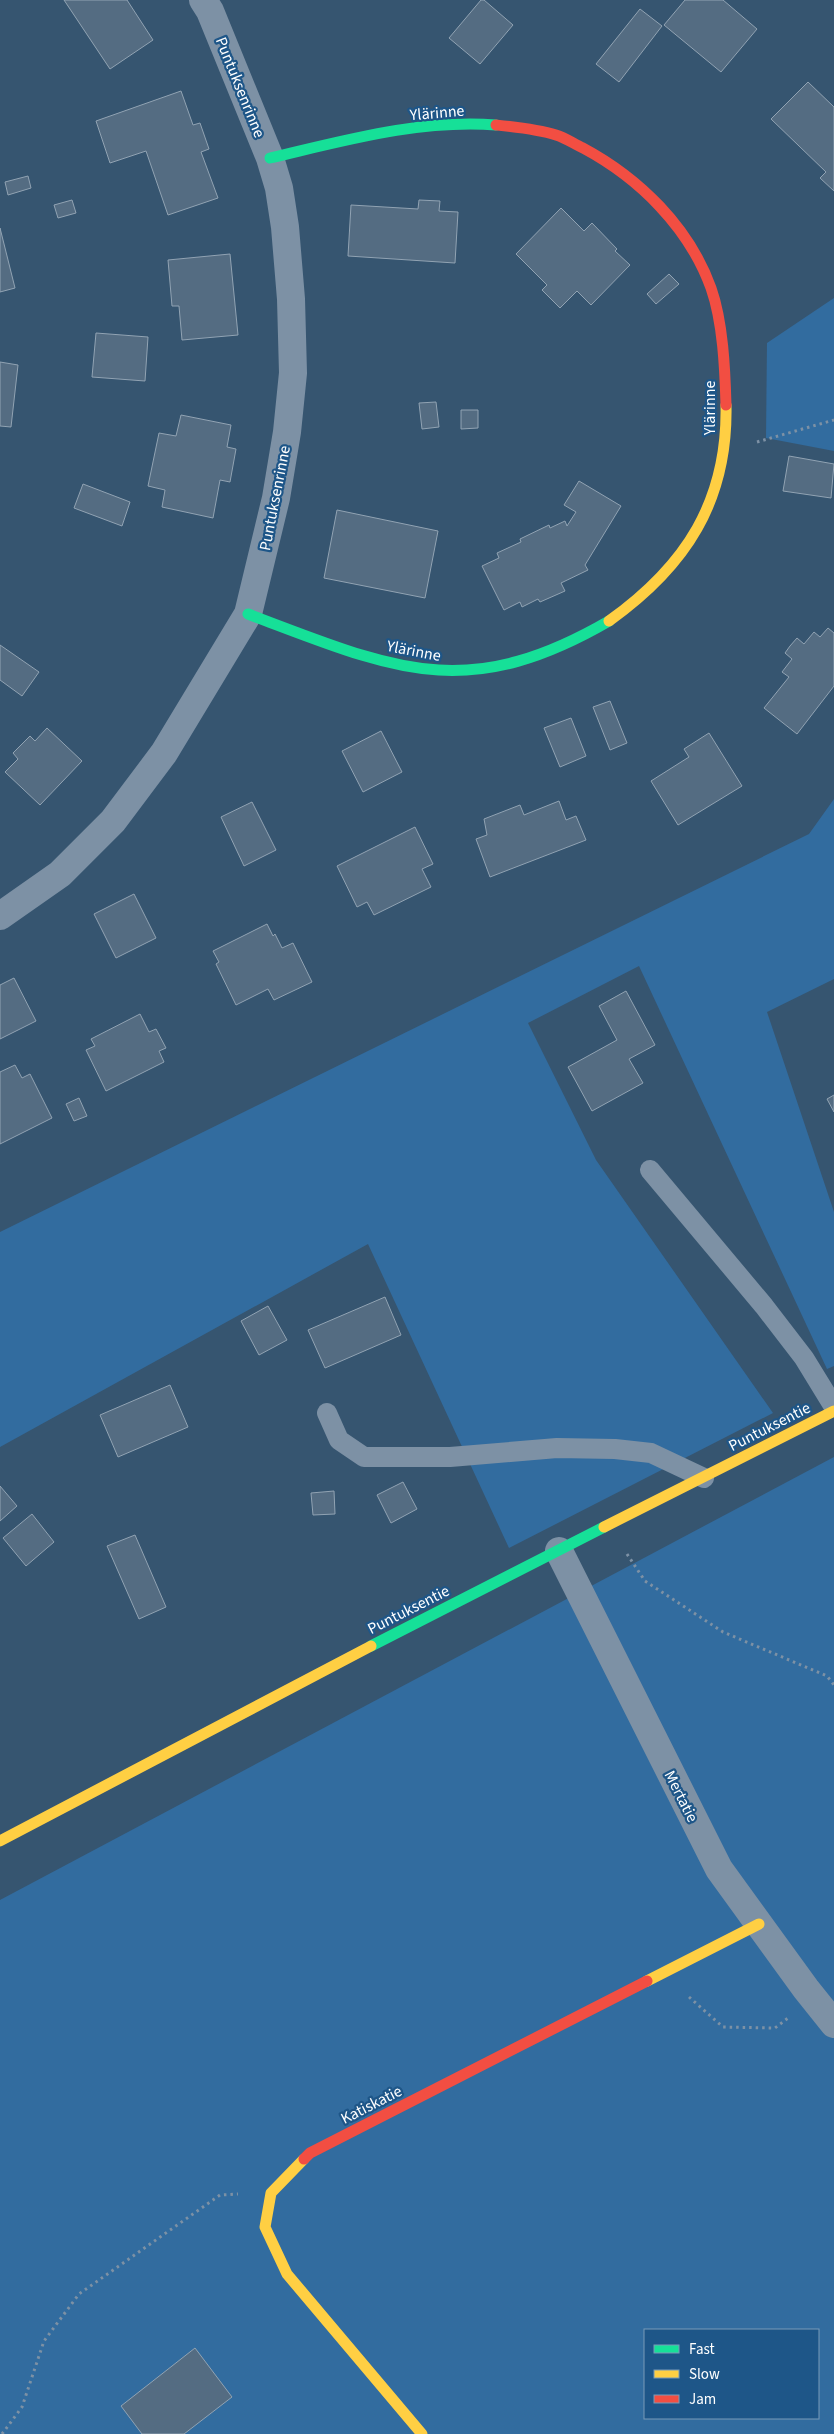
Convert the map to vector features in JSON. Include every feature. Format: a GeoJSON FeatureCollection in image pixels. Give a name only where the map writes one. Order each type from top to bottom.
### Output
{"type":"FeatureCollection","features":[{"type":"Feature","properties":{"kind":"street","name":"Puntuksenrinne"},"geometry":{"type":"LineString","coordinates":[[0,916],[60,874],[113,821],[164,753],[248,614],[276,498],[287,432],[293,373],[291,299],[285,227],[279,188],[270,158],[210,11],[203,0]]}},
{"type":"Feature","properties":{"kind":"street","name":"Ylärinne"},"geometry":{"type":"LineString","coordinates":[[248,614],[330,644],[393,664],[452,672],[485,671],[530,660],[591,634],[642,598],[680,557],[713,497],[727,436],[725,361],[711,287],[683,234],[647,192],[604,157],[556,134],[499,125],[448,125],[378,134],[270,158]]}},
{"type":"Feature","properties":{"kind":"street","name":"Puntuksentie"},"geometry":{"type":"LineString","coordinates":[[0,1841],[559,1551],[834,1411]]}},
{"type":"Feature","properties":{"kind":"street","name":"Mertatie"},"geometry":{"type":"LineString","coordinates":[[559,1551],[719,1869],[834,2024]]}},
{"type":"Feature","properties":{"kind":"street","name":"Katiskatie"},"geometry":{"type":"LineString","coordinates":[[271,2193],[310,2154],[663,1975],[759,1924]]}},
{"type":"Feature","properties":{"kind":"street"},"geometry":{"type":"LineString","coordinates":[[271,2193],[265,2227],[287,2274],[422,2434]]}},
{"type":"Feature","properties":{"kind":"lane"},"geometry":{"type":"LineString","coordinates":[[650,1170],[764,1306],[804,1358],[834,1407]]}},
{"type":"Feature","properties":{"kind":"lane"},"geometry":{"type":"LineString","coordinates":[[327,1413],[339,1440],[364,1457],[450,1458],[557,1448],[614,1449],[651,1453],[704,1478]]}},
{"type":"Feature","properties":{"kind":"path"},"geometry":{"type":"LineString","coordinates":[[724,451],[834,420]]}},
{"type":"Feature","properties":{"kind":"path"},"geometry":{"type":"LineString","coordinates":[[608,1526],[645,1581],[723,1632],[827,1676],[834,1685]]}},
{"type":"Feature","properties":{"kind":"path"},"geometry":{"type":"LineString","coordinates":[[663,1975],[723,2027],[775,2028],[813,1998]]}},
{"type":"Feature","properties":{"kind":"path"},"geometry":{"type":"LineString","coordinates":[[2,2434],[22,2407],[44,2341],[79,2294],[220,2195],[271,2193]]}},
{"type":"Feature","properties":{"kind":"shaded area"},"geometry":{"type":"Polygon","coordinates":[[[834,298],[834,451],[766,438],[767,343],[834,298]]]}},
{"type":"Feature","properties":{"kind":"shaded area"},"geometry":{"type":"Polygon","coordinates":[[[834,799],[834,979],[767,1012],[834,1212],[834,1366],[827,1369],[639,966],[528,1023],[596,1160],[773,1413],[509,1548],[368,1244],[0,1447],[0,1232],[809,834],[834,799]]]}},
{"type":"Feature","properties":{"kind":"shaded area"},"geometry":{"type":"Polygon","coordinates":[[[834,1457],[834,2434],[0,2434],[0,1900],[834,1457]]]}},
{"type":"Feature","properties":{"kind":"building"},"geometry":{"type":"Polygon","coordinates":[[[64,0],[127,0],[153,40],[110,69],[64,0]]]}},
{"type":"Feature","properties":{"kind":"building"},"geometry":{"type":"Polygon","coordinates":[[[481,0],[484,0],[513,25],[480,64],[449,38],[481,0]]]}},
{"type":"Feature","properties":{"kind":"building"},"geometry":{"type":"Polygon","coordinates":[[[685,0],[723,0],[757,29],[721,72],[664,25],[685,0]]]}},
{"type":"Feature","properties":{"kind":"building"},"geometry":{"type":"Polygon","coordinates":[[[640,9],[662,26],[619,82],[596,64],[640,9]]]}},
{"type":"Feature","properties":{"kind":"building"},"geometry":{"type":"Polygon","coordinates":[[[808,82],[834,107],[834,191],[820,178],[826,172],[771,119],[808,82]]]}},
{"type":"Feature","properties":{"kind":"building"},"geometry":{"type":"Polygon","coordinates":[[[181,91],[193,125],[200,123],[209,149],[201,152],[218,198],[168,215],[146,151],[110,163],[96,121],[181,91]]]}},
{"type":"Feature","properties":{"kind":"building"},"geometry":{"type":"Polygon","coordinates":[[[28,176],[31,188],[8,195],[5,182],[28,176]]]}},
{"type":"Feature","properties":{"kind":"building"},"geometry":{"type":"Polygon","coordinates":[[[72,200],[76,213],[58,218],[54,205],[72,200]]]}},
{"type":"Feature","properties":{"kind":"building"},"geometry":{"type":"Polygon","coordinates":[[[419,200],[440,201],[439,211],[458,212],[455,263],[348,256],[351,205],[418,209],[419,200]]]}},
{"type":"Feature","properties":{"kind":"building"},"geometry":{"type":"Polygon","coordinates":[[[561,208],[584,231],[592,223],[617,249],[615,251],[630,265],[591,305],[577,291],[560,308],[542,290],[547,285],[516,254],[561,208]]]}},
{"type":"Feature","properties":{"kind":"building"},"geometry":{"type":"Polygon","coordinates":[[[0,228],[15,288],[0,292],[0,228]]]}},
{"type":"Feature","properties":{"kind":"building"},"geometry":{"type":"Polygon","coordinates":[[[230,254],[238,335],[182,340],[179,306],[172,306],[168,260],[230,254]]]}},
{"type":"Feature","properties":{"kind":"building"},"geometry":{"type":"Polygon","coordinates":[[[669,274],[679,284],[656,304],[647,294],[669,274]]]}},
{"type":"Feature","properties":{"kind":"building"},"geometry":{"type":"Polygon","coordinates":[[[96,333],[148,337],[145,381],[92,377],[96,333]]]}},
{"type":"Feature","properties":{"kind":"building"},"geometry":{"type":"Polygon","coordinates":[[[0,362],[18,365],[11,427],[0,426],[0,362]]]}},
{"type":"Feature","properties":{"kind":"building"},"geometry":{"type":"Polygon","coordinates":[[[436,402],[439,427],[422,429],[419,403],[436,402]]]}},
{"type":"Feature","properties":{"kind":"building"},"geometry":{"type":"Polygon","coordinates":[[[461,410],[478,410],[478,428],[461,429],[461,410]]]}},
{"type":"Feature","properties":{"kind":"building"},"geometry":{"type":"Polygon","coordinates":[[[181,415],[231,425],[227,447],[236,449],[230,482],[220,480],[213,518],[162,507],[165,490],[148,486],[159,433],[176,436],[181,415]]]}},
{"type":"Feature","properties":{"kind":"building"},"geometry":{"type":"Polygon","coordinates":[[[789,456],[834,464],[831,498],[783,491],[789,456]]]}},
{"type":"Feature","properties":{"kind":"building"},"geometry":{"type":"Polygon","coordinates":[[[579,481],[621,506],[585,565],[588,570],[561,583],[565,591],[540,602],[538,599],[522,607],[520,602],[504,610],[482,566],[499,558],[497,553],[521,542],[520,539],[549,525],[550,528],[565,521],[567,526],[576,512],[564,505],[579,481]]]}},
{"type":"Feature","properties":{"kind":"building"},"geometry":{"type":"Polygon","coordinates":[[[83,484],[130,502],[122,526],[74,508],[83,484]]]}},
{"type":"Feature","properties":{"kind":"building"},"geometry":{"type":"Polygon","coordinates":[[[337,510],[438,531],[425,598],[324,578],[337,510]]]}},
{"type":"Feature","properties":{"kind":"building"},"geometry":{"type":"Polygon","coordinates":[[[828,628],[834,633],[834,686],[797,734],[764,708],[789,677],[782,672],[792,659],[785,653],[790,646],[797,638],[804,644],[814,632],[820,637],[828,628]]]}},
{"type":"Feature","properties":{"kind":"building"},"geometry":{"type":"Polygon","coordinates":[[[0,645],[39,672],[22,696],[0,680],[0,645]]]}},
{"type":"Feature","properties":{"kind":"building"},"geometry":{"type":"Polygon","coordinates":[[[610,701],[627,743],[610,750],[593,707],[610,701]]]}},
{"type":"Feature","properties":{"kind":"building"},"geometry":{"type":"Polygon","coordinates":[[[571,718],[586,756],[560,767],[544,728],[571,718]]]}},
{"type":"Feature","properties":{"kind":"building"},"geometry":{"type":"Polygon","coordinates":[[[47,728],[82,761],[40,805],[5,772],[18,759],[13,753],[30,736],[35,741],[47,728]]]}},
{"type":"Feature","properties":{"kind":"building"},"geometry":{"type":"Polygon","coordinates":[[[381,731],[402,772],[363,792],[342,751],[381,731]]]}},
{"type":"Feature","properties":{"kind":"building"},"geometry":{"type":"Polygon","coordinates":[[[709,733],[742,786],[678,825],[651,781],[689,757],[684,749],[709,733]]]}},
{"type":"Feature","properties":{"kind":"building"},"geometry":{"type":"Polygon","coordinates":[[[559,801],[566,820],[576,816],[586,840],[490,877],[476,839],[487,835],[484,819],[520,805],[524,815],[559,801]]]}},
{"type":"Feature","properties":{"kind":"building"},"geometry":{"type":"Polygon","coordinates":[[[252,802],[276,850],[244,866],[221,817],[252,802]]]}},
{"type":"Feature","properties":{"kind":"building"},"geometry":{"type":"Polygon","coordinates":[[[415,827],[433,864],[422,869],[431,887],[374,915],[367,902],[357,907],[337,866],[415,827]]]}},
{"type":"Feature","properties":{"kind":"building"},"geometry":{"type":"Polygon","coordinates":[[[134,894],[156,938],[116,958],[94,914],[134,894]]]}},
{"type":"Feature","properties":{"kind":"building"},"geometry":{"type":"Polygon","coordinates":[[[267,924],[282,948],[293,943],[312,982],[274,1000],[268,989],[236,1005],[216,964],[219,962],[213,951],[267,924]]]}},
{"type":"Feature","properties":{"kind":"building"},"geometry":{"type":"Polygon","coordinates":[[[14,978],[36,1021],[0,1039],[0,985],[14,978]]]}},
{"type":"Feature","properties":{"kind":"building"},"geometry":{"type":"Polygon","coordinates":[[[626,991],[655,1045],[629,1059],[643,1083],[592,1111],[568,1067],[617,1040],[599,1006],[626,991]]]}},
{"type":"Feature","properties":{"kind":"building"},"geometry":{"type":"Polygon","coordinates":[[[140,1014],[149,1032],[156,1029],[166,1048],[159,1051],[164,1062],[106,1091],[86,1050],[95,1046],[91,1039],[140,1014]]]}},
{"type":"Feature","properties":{"kind":"building"},"geometry":{"type":"Polygon","coordinates":[[[15,1065],[22,1078],[30,1074],[52,1118],[0,1144],[0,1072],[15,1065]]]}},
{"type":"Feature","properties":{"kind":"building"},"geometry":{"type":"Polygon","coordinates":[[[834,1095],[834,1112],[827,1099],[834,1095]]]}},
{"type":"Feature","properties":{"kind":"building"},"geometry":{"type":"Polygon","coordinates":[[[79,1098],[87,1116],[74,1121],[66,1104],[79,1098]]]}},
{"type":"Feature","properties":{"kind":"building"},"geometry":{"type":"Polygon","coordinates":[[[385,1297],[401,1335],[325,1368],[308,1330],[385,1297]]]}},
{"type":"Feature","properties":{"kind":"building"},"geometry":{"type":"Polygon","coordinates":[[[268,1306],[287,1340],[259,1355],[241,1321],[268,1306]]]}},
{"type":"Feature","properties":{"kind":"building"},"geometry":{"type":"Polygon","coordinates":[[[170,1385],[188,1427],[118,1457],[100,1415],[170,1385]]]}},
{"type":"Feature","properties":{"kind":"building"},"geometry":{"type":"Polygon","coordinates":[[[403,1482],[417,1509],[391,1523],[377,1495],[403,1482]]]}},
{"type":"Feature","properties":{"kind":"building"},"geometry":{"type":"Polygon","coordinates":[[[0,1486],[17,1506],[0,1521],[0,1486]]]}},
{"type":"Feature","properties":{"kind":"building"},"geometry":{"type":"Polygon","coordinates":[[[334,1491],[335,1514],[313,1515],[311,1493],[334,1491]]]}},
{"type":"Feature","properties":{"kind":"building"},"geometry":{"type":"Polygon","coordinates":[[[32,1514],[54,1542],[26,1566],[3,1538],[32,1514]]]}},
{"type":"Feature","properties":{"kind":"building"},"geometry":{"type":"Polygon","coordinates":[[[135,1535],[166,1607],[139,1619],[107,1546],[135,1535]]]}},
{"type":"Feature","properties":{"kind":"building"},"geometry":{"type":"Polygon","coordinates":[[[195,2348],[232,2397],[184,2434],[142,2434],[121,2406],[195,2348]]]}},
{"type":"Feature","properties":{"kind":"traffic: fast"},"geometry":{"type":"LineString","coordinates":[[270,158],[410,128],[467,124],[496,125]]}},
{"type":"Feature","properties":{"kind":"traffic: fast"},"geometry":{"type":"LineString","coordinates":[[248,614],[345,650],[387,662],[428,669],[469,670],[512,663],[558,647],[609,621]]}},
{"type":"Feature","properties":{"kind":"traffic: fast"},"geometry":{"type":"LineString","coordinates":[[371,1646],[604,1527]]}},
{"type":"Feature","properties":{"kind":"traffic: slow"},"geometry":{"type":"LineString","coordinates":[[609,621],[660,578],[680,554],[697,528],[710,501],[719,472],[725,440],[726,405]]}},
{"type":"Feature","properties":{"kind":"traffic: slow"},"geometry":{"type":"LineString","coordinates":[[604,1527],[834,1411]]}},
{"type":"Feature","properties":{"kind":"traffic: slow"},"geometry":{"type":"LineString","coordinates":[[0,1841],[371,1646]]}},
{"type":"Feature","properties":{"kind":"traffic: slow"},"geometry":{"type":"LineString","coordinates":[[647,1981],[759,1924]]}},
{"type":"Feature","properties":{"kind":"traffic: slow"},"geometry":{"type":"LineString","coordinates":[[304,2159],[271,2193],[265,2227],[287,2274],[422,2434]]}},
{"type":"Feature","properties":{"kind":"traffic: jam"},"geometry":{"type":"LineString","coordinates":[[496,125],[526,128],[549,133],[583,148],[624,174],[660,206],[676,225],[690,245],[701,266],[715,301],[723,346],[726,405]]}},
{"type":"Feature","properties":{"kind":"traffic: jam"},"geometry":{"type":"LineString","coordinates":[[304,2159],[310,2153],[647,1981]]}}]}
